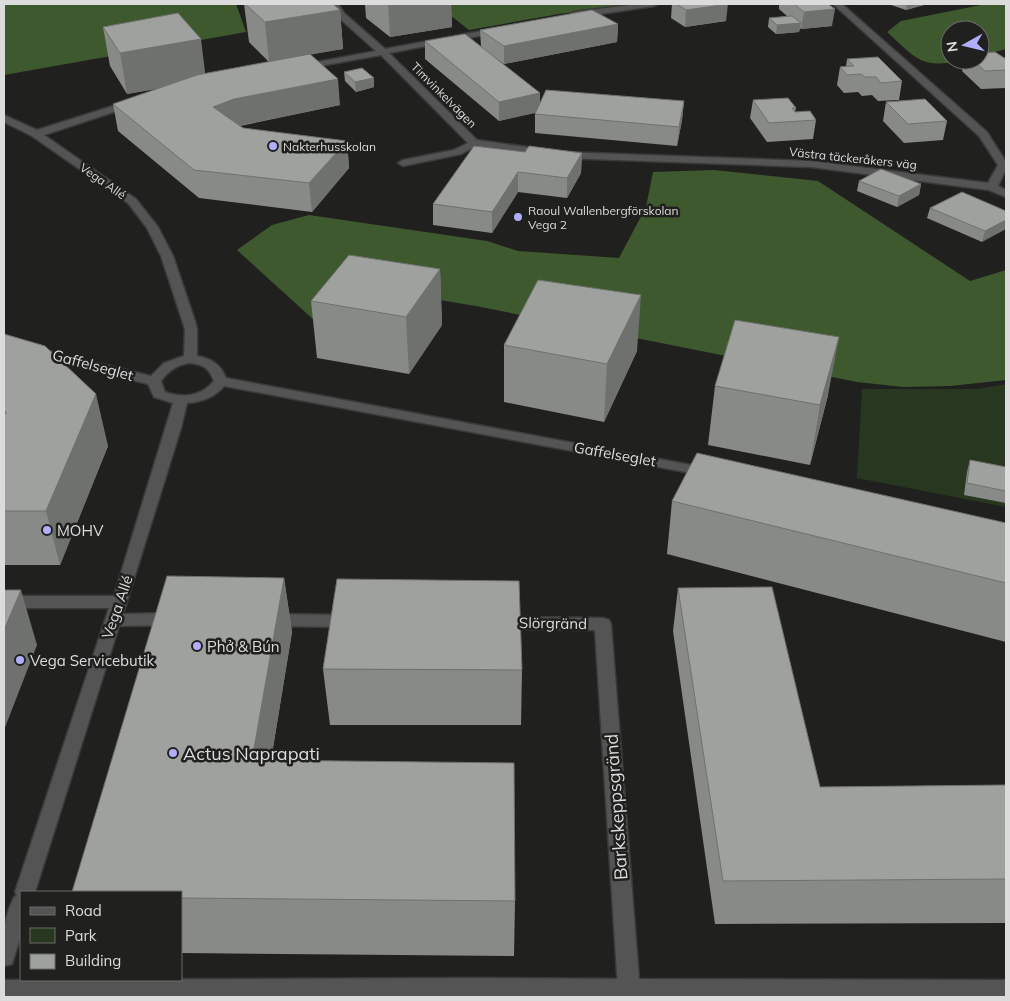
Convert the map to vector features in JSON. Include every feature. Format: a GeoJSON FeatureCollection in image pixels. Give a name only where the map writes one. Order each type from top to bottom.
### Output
{"type":"FeatureCollection","features":[{"type":"Feature","properties":{"kind":"street","name":"Timvinkelvägen"},"geometry":{"type":"LineString","coordinates":[[334,4],[342,16],[382,52],[474,143],[562,155],[710,161]]}},
{"type":"Feature","properties":{"kind":"street"},"geometry":{"type":"LineString","coordinates":[[567,16],[654,4]]}},
{"type":"Feature","properties":{"kind":"street"},"geometry":{"type":"LineString","coordinates":[[837,4],[983,134],[1004,165],[992,187]]}},
{"type":"Feature","properties":{"kind":"street"},"geometry":{"type":"LineString","coordinates":[[295,69],[511,27]]}},
{"type":"Feature","properties":{"kind":"street"},"geometry":{"type":"LineString","coordinates":[[36,134],[142,100]]}},
{"type":"Feature","properties":{"kind":"street","name":"Vega Allé"},"geometry":{"type":"LineString","coordinates":[[4,118],[36,134],[132,201],[152,227],[167,256],[191,329],[190,359]]}},
{"type":"Feature","properties":{"kind":"street"},"geometry":{"type":"LineString","coordinates":[[403,163],[457,152],[474,143]]}},
{"type":"Feature","properties":{"kind":"street","name":"Västra täckeråkers väg"},"geometry":{"type":"LineString","coordinates":[[710,161],[811,164],[992,187],[1006,194]]}},
{"type":"Feature","properties":{"kind":"street","name":"Gaffelseglet"},"geometry":{"type":"LineString","coordinates":[[4,344],[154,381]]}},
{"type":"Feature","properties":{"kind":"street"},"geometry":{"type":"LineString","coordinates":[[190,359],[208,362],[216,369],[221,382],[210,393],[197,398],[181,400],[159,394],[154,381],[161,370],[168,365],[190,359]]}},
{"type":"Feature","properties":{"kind":"street","name":"Gaffelseglet"},"geometry":{"type":"LineString","coordinates":[[221,382],[720,475]]}},
{"type":"Feature","properties":{"kind":"street","name":"Vega Allé"},"geometry":{"type":"LineString","coordinates":[[25,891],[112,620],[120,602],[181,400]]}},
{"type":"Feature","properties":{"kind":"street"},"geometry":{"type":"LineString","coordinates":[[4,602],[120,602]]}},
{"type":"Feature","properties":{"kind":"street"},"geometry":{"type":"LineString","coordinates":[[112,620],[191,619]]}},
{"type":"Feature","properties":{"kind":"street"},"geometry":{"type":"LineString","coordinates":[[255,620],[363,621]]}},
{"type":"Feature","properties":{"kind":"street","name":"Slörgränd"},"geometry":{"type":"LineString","coordinates":[[480,622],[604,624]]}},
{"type":"Feature","properties":{"kind":"street","name":"Barkskeppsgränd"},"geometry":{"type":"LineString","coordinates":[[604,624],[628,993]]}},
{"type":"Feature","properties":{"kind":"street"},"geometry":{"type":"LineString","coordinates":[[4,957],[20,906]]}},
{"type":"Feature","properties":{"kind":"street"},"geometry":{"type":"LineString","coordinates":[[4,990],[461,988],[628,993],[1006,990]]}},
{"type":"Feature","properties":{"kind":"green space"},"geometry":{"type":"Polygon","coordinates":[[[4,4],[236,4],[246,32],[4,75],[4,4]]]}},
{"type":"Feature","properties":{"kind":"green space"},"geometry":{"type":"Polygon","coordinates":[[[436,4],[637,4],[559,14],[469,30],[436,4]]]}},
{"type":"Feature","properties":{"kind":"green space"},"geometry":{"type":"Polygon","coordinates":[[[986,4],[1006,4],[1006,49],[990,53],[990,20],[940,20],[940,64],[920,60],[887,32],[901,21],[986,4]]]}},
{"type":"Feature","properties":{"kind":"green space"},"geometry":{"type":"Polygon","coordinates":[[[714,170],[818,181],[970,281],[1006,270],[1006,380],[950,386],[903,387],[857,382],[476,306],[373,289],[315,321],[237,250],[272,225],[309,215],[487,241],[518,251],[619,258],[646,207],[653,172],[714,170]]]}},
{"type":"Feature","properties":{"kind":"green space"},"geometry":{"type":"Polygon","coordinates":[[[1006,384],[1006,507],[857,478],[862,389],[977,389],[1006,384]]]}},
{"type":"Feature","properties":{"kind":"building"},"geometry":{"type":"Polygon","coordinates":[[[245,4],[333,4],[340,10],[265,22],[245,4]]]}},
{"type":"Feature","properties":{"kind":"building"},"geometry":{"type":"Polygon","coordinates":[[[677,4],[728,4],[686,10],[677,4]]]}},
{"type":"Feature","properties":{"kind":"building"},"geometry":{"type":"Polygon","coordinates":[[[794,4],[828,4],[835,9],[804,12],[794,4]]]}},
{"type":"Feature","properties":{"kind":"building"},"geometry":{"type":"Polygon","coordinates":[[[592,10],[618,24],[504,46],[480,30],[592,10]]]}},
{"type":"Feature","properties":{"kind":"building"},"geometry":{"type":"Polygon","coordinates":[[[178,13],[201,39],[120,53],[103,27],[178,13]]]}},
{"type":"Feature","properties":{"kind":"building"},"geometry":{"type":"Polygon","coordinates":[[[792,16],[801,23],[777,25],[769,18],[792,16]]]}},
{"type":"Feature","properties":{"kind":"building"},"geometry":{"type":"Polygon","coordinates":[[[465,34],[540,93],[499,102],[425,41],[465,34]]]}},
{"type":"Feature","properties":{"kind":"building"},"geometry":{"type":"Polygon","coordinates":[[[990,52],[995,52],[1006,59],[1006,70],[985,71],[984,70],[990,70],[990,52]]]}},
{"type":"Feature","properties":{"kind":"building"},"geometry":{"type":"Polygon","coordinates":[[[310,54],[338,79],[234,99],[213,107],[243,128],[347,141],[309,183],[194,170],[113,104],[197,75],[310,54]]]}},
{"type":"Feature","properties":{"kind":"building"},"geometry":{"type":"Polygon","coordinates":[[[878,57],[902,81],[881,83],[876,77],[865,77],[861,74],[847,75],[840,67],[854,66],[847,59],[878,57]]]}},
{"type":"Feature","properties":{"kind":"building"},"geometry":{"type":"Polygon","coordinates":[[[362,68],[374,78],[355,82],[344,72],[362,68]]]}},
{"type":"Feature","properties":{"kind":"building"},"geometry":{"type":"Polygon","coordinates":[[[546,90],[684,101],[679,127],[535,114],[546,90]]]}},
{"type":"Feature","properties":{"kind":"building"},"geometry":{"type":"Polygon","coordinates":[[[788,98],[796,108],[792,108],[795,112],[810,111],[816,120],[769,123],[753,100],[788,98]]]}},
{"type":"Feature","properties":{"kind":"building"},"geometry":{"type":"Polygon","coordinates":[[[925,99],[947,121],[908,124],[886,102],[925,99]]]}},
{"type":"Feature","properties":{"kind":"building"},"geometry":{"type":"Polygon","coordinates":[[[474,146],[525,152],[529,146],[582,153],[567,178],[518,172],[492,212],[433,204],[474,146]]]}},
{"type":"Feature","properties":{"kind":"building"},"geometry":{"type":"Polygon","coordinates":[[[881,169],[921,184],[899,196],[859,181],[881,169]]]}},
{"type":"Feature","properties":{"kind":"building"},"geometry":{"type":"Polygon","coordinates":[[[962,192],[1006,211],[1006,220],[985,231],[930,208],[962,192]]]}},
{"type":"Feature","properties":{"kind":"building"},"geometry":{"type":"Polygon","coordinates":[[[349,255],[440,269],[406,317],[311,301],[349,255]]]}},
{"type":"Feature","properties":{"kind":"building"},"geometry":{"type":"Polygon","coordinates":[[[538,280],[641,295],[607,364],[504,345],[538,280]]]}},
{"type":"Feature","properties":{"kind":"building"},"geometry":{"type":"Polygon","coordinates":[[[735,320],[839,337],[820,405],[715,386],[735,320]]]}},
{"type":"Feature","properties":{"kind":"building"},"geometry":{"type":"Polygon","coordinates":[[[4,334],[45,346],[96,394],[46,511],[4,511],[4,416],[6,412],[4,410],[4,334]]]}},
{"type":"Feature","properties":{"kind":"building"},"geometry":{"type":"Polygon","coordinates":[[[697,453],[1006,523],[1006,583],[672,501],[697,453]]]}},
{"type":"Feature","properties":{"kind":"building"},"geometry":{"type":"Polygon","coordinates":[[[970,460],[1006,467],[1006,491],[967,483],[970,460]]]}},
{"type":"Feature","properties":{"kind":"building"},"geometry":{"type":"Polygon","coordinates":[[[167,576],[284,578],[252,760],[514,763],[515,901],[182,898],[182,891],[72,891],[167,576]]]}},
{"type":"Feature","properties":{"kind":"building"},"geometry":{"type":"Polygon","coordinates":[[[337,579],[519,581],[522,670],[323,669],[337,579]]]}},
{"type":"Feature","properties":{"kind":"building"},"geometry":{"type":"Polygon","coordinates":[[[772,587],[820,787],[1006,785],[1006,879],[723,881],[678,588],[772,587]]]}},
{"type":"Feature","properties":{"kind":"building"},"geometry":{"type":"Polygon","coordinates":[[[4,590],[21,590],[4,630],[4,590]]]}},
{"type":"Feature","properties":{"kind":"place","name":"Nakterhusskolan"},"geometry":{"type":"Point","coordinates":[273,146]}},
{"type":"Feature","properties":{"kind":"place","name":"Raoul Wallenbergförskolan Vega 2"},"geometry":{"type":"Point","coordinates":[518,217]}},
{"type":"Feature","properties":{"kind":"place","name":"MOHV"},"geometry":{"type":"Point","coordinates":[47,530]}},
{"type":"Feature","properties":{"kind":"place","name":"Phở & Bún"},"geometry":{"type":"Point","coordinates":[197,646]}},
{"type":"Feature","properties":{"kind":"place","name":"Vega Servicebutik"},"geometry":{"type":"Point","coordinates":[20,660]}},
{"type":"Feature","properties":{"kind":"place","name":"Actus Naprapati"},"geometry":{"type":"Point","coordinates":[173,753]}}]}
